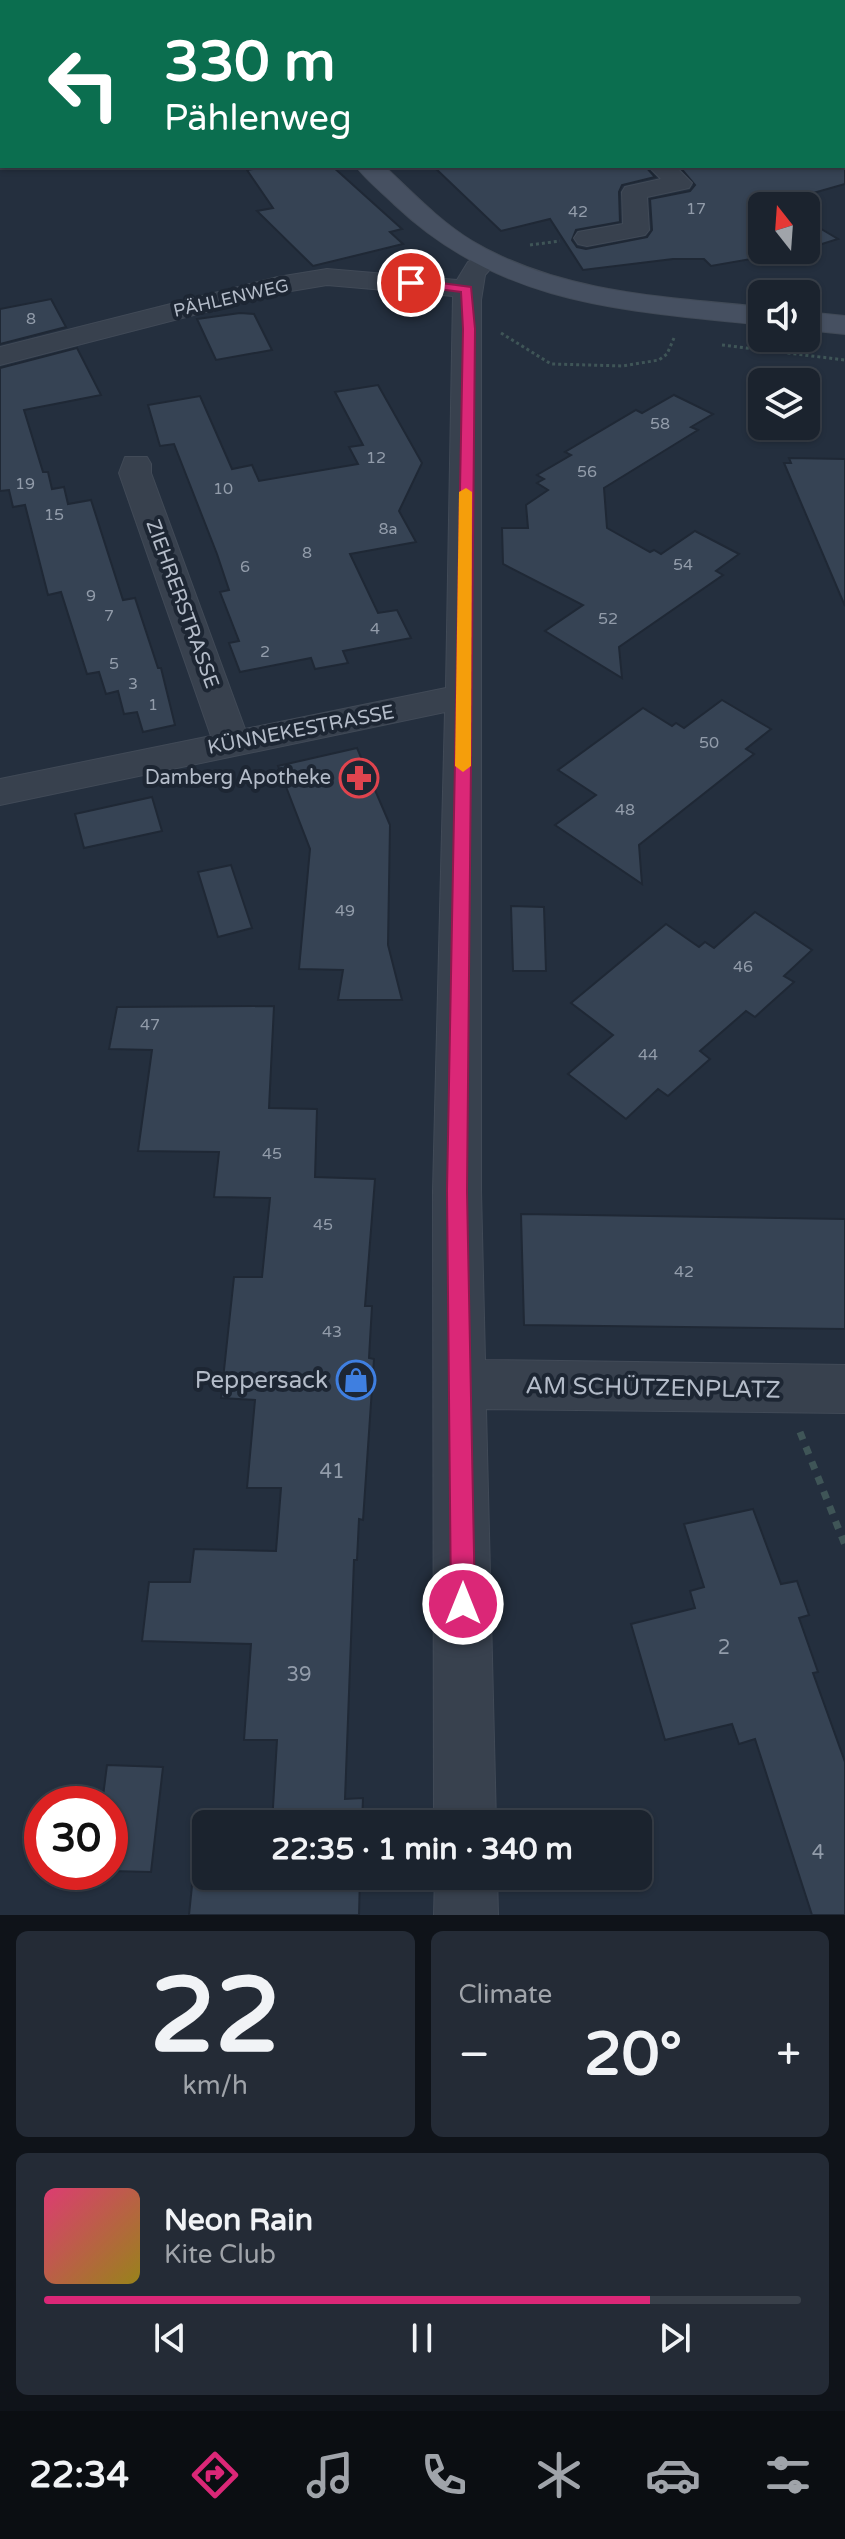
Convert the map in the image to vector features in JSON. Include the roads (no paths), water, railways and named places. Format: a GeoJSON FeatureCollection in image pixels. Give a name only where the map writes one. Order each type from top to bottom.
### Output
{"type":"FeatureCollection","features":[{"type":"Feature","properties":{"kind":"main road"},"geometry":{"type":"LineString","coordinates":[[371,168],[439,229],[485,260],[583,291],[748,314]]}},
{"type":"Feature","properties":{"kind":"main road"},"geometry":{"type":"LineString","coordinates":[[820,322],[845,325]]}},
{"type":"Feature","properties":{"kind":"street"},"geometry":{"type":"LineString","coordinates":[[587,238],[636,230],[634,192],[680,183],[662,168]]}},
{"type":"Feature","properties":{"kind":"street"},"geometry":{"type":"LineString","coordinates":[[465,1810],[457,1191],[464,793],[462,697],[467,278],[485,260]]}},
{"type":"Feature","properties":{"kind":"street","name":"PÄHLENWEG"},"geometry":{"type":"LineString","coordinates":[[0,356],[278,285],[327,277],[468,309]]}},
{"type":"Feature","properties":{"kind":"street","name":"ZIEHRERSTRASSE"},"geometry":{"type":"LineString","coordinates":[[136,464],[140,486],[232,743]]}},
{"type":"Feature","properties":{"kind":"street","name":"KÜNNEKESTRASSE"},"geometry":{"type":"LineString","coordinates":[[0,792],[462,697]]}},
{"type":"Feature","properties":{"kind":"street","name":"AM SCHÜTZENPLATZ"},"geometry":{"type":"LineString","coordinates":[[461,1384],[845,1389]]}},
{"type":"Feature","properties":{"kind":"street"},"geometry":{"type":"LineString","coordinates":[[466,1890],[466,1915]]}},
{"type":"Feature","properties":{"kind":"place","name":"Damberg Apotheke"},"geometry":{"type":"Point","coordinates":[359,778]}},
{"type":"Feature","properties":{"kind":"place","name":"Peppersack"},"geometry":{"type":"Point","coordinates":[356,1380]}}]}
